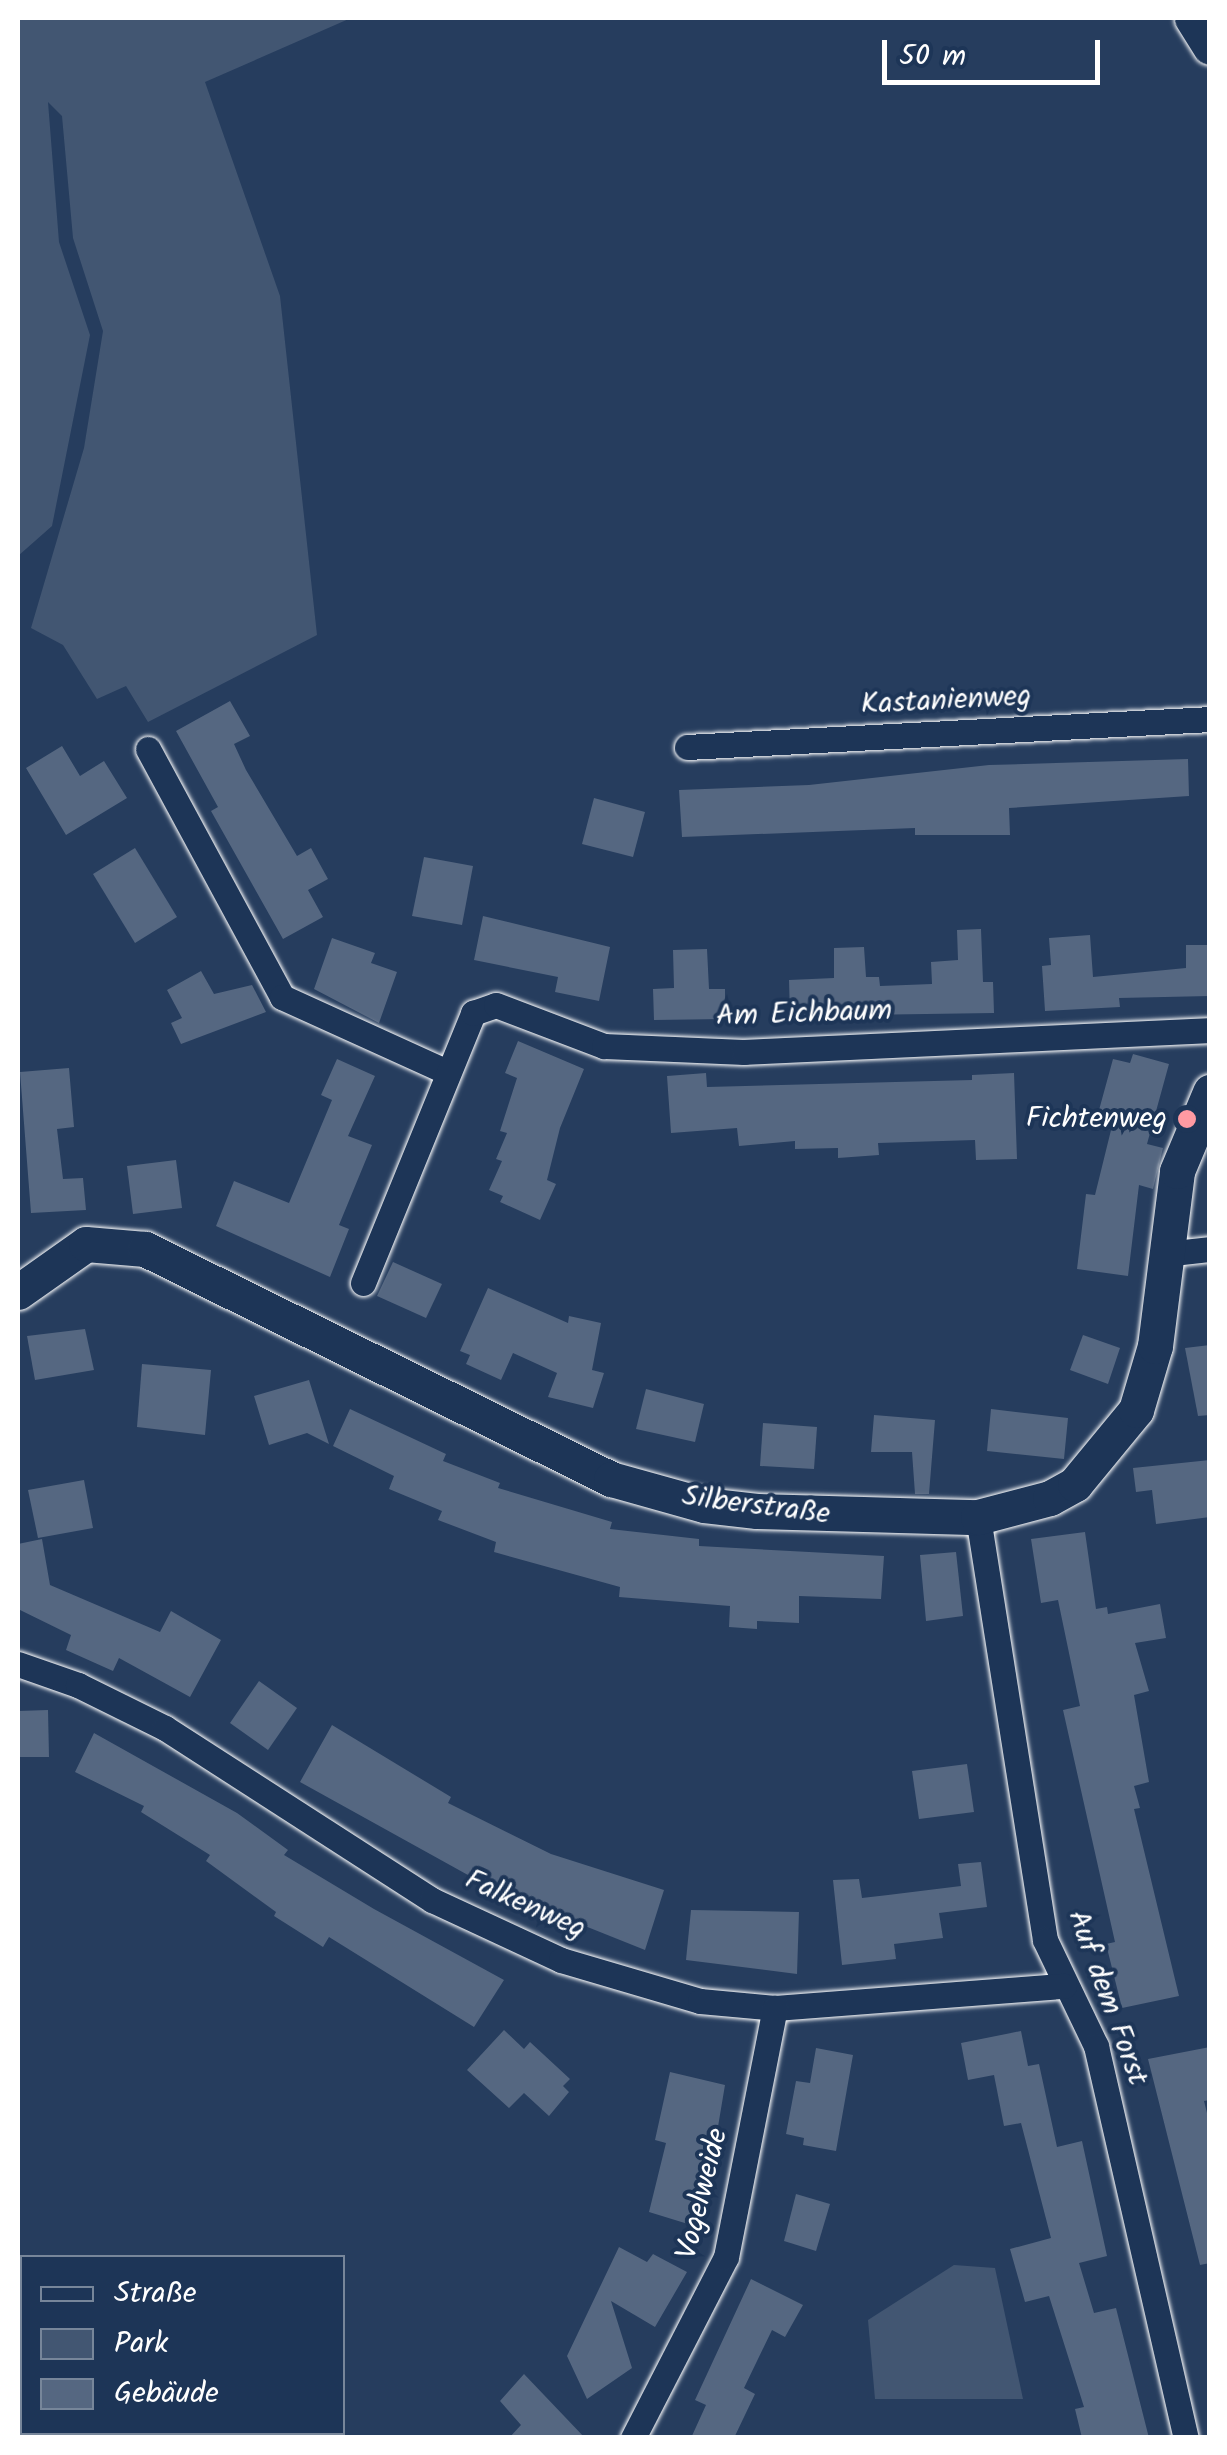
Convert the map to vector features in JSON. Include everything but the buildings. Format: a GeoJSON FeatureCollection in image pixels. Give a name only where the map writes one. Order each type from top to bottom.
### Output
{"type":"FeatureCollection","features":[{"type":"Feature","properties":{"kind":"street"},"geometry":{"type":"LineString","coordinates":[[1192,18],[1210,47]]}},
{"type":"Feature","properties":{"kind":"street","name":"Kastanienweg"},"geometry":{"type":"LineString","coordinates":[[687,747],[1210,720]]}},
{"type":"Feature","properties":{"kind":"street"},"geometry":{"type":"LineString","coordinates":[[148,750],[282,997],[447,1072]]}},
{"type":"Feature","properties":{"kind":"street","name":"Am Eichbaum"},"geometry":{"type":"LineString","coordinates":[[362,1283],[474,1013],[496,1005],[604,1046],[744,1052],[1210,1030]]}},
{"type":"Feature","properties":{"kind":"street","name":"Silberstraße"},"geometry":{"type":"LineString","coordinates":[[18,1292],[86,1244],[145,1250],[611,1479],[704,1505],[757,1511],[978,1517],[1050,1498],[1075,1484],[1118,1439],[1147,1380],[1178,1170],[1210,1092]]}},
{"type":"Feature","properties":{"kind":"street"},"geometry":{"type":"LineString","coordinates":[[1165,1254],[1210,1249]]}},
{"type":"Feature","properties":{"kind":"street","name":"Auf dem Forst"},"geometry":{"type":"LineString","coordinates":[[978,1517],[1045,1940],[1096,2046],[1186,2438]]}},
{"type":"Feature","properties":{"kind":"street","name":"Falkenweg"},"geometry":{"type":"LineString","coordinates":[[18,1664],[78,1684],[166,1728],[432,1900],[561,1960],[700,2001],[776,2008],[1064,1986]]}},
{"type":"Feature","properties":{"kind":"street","name":"Vogelweide"},"geometry":{"type":"LineString","coordinates":[[634,2437],[726,2257],[776,2008]]}},
{"type":"Feature","properties":{"kind":"green space"},"geometry":{"type":"Polygon","coordinates":[[[18,18],[351,18],[205,82],[280,296],[317,635],[148,722],[126,686],[97,699],[63,645],[31,628],[84,448],[103,331],[73,238],[62,116],[48,102],[59,242],[90,335],[52,526],[18,556],[18,18]]]}},
{"type":"Feature","properties":{"kind":"green space"},"geometry":{"type":"Polygon","coordinates":[[[954,2265],[995,2268],[1023,2399],[875,2399],[868,2320],[954,2265]]]}},
{"type":"Feature","properties":{"kind":"place","name":"Fichtenweg"},"geometry":{"type":"Point","coordinates":[1187,1119]}}]}
